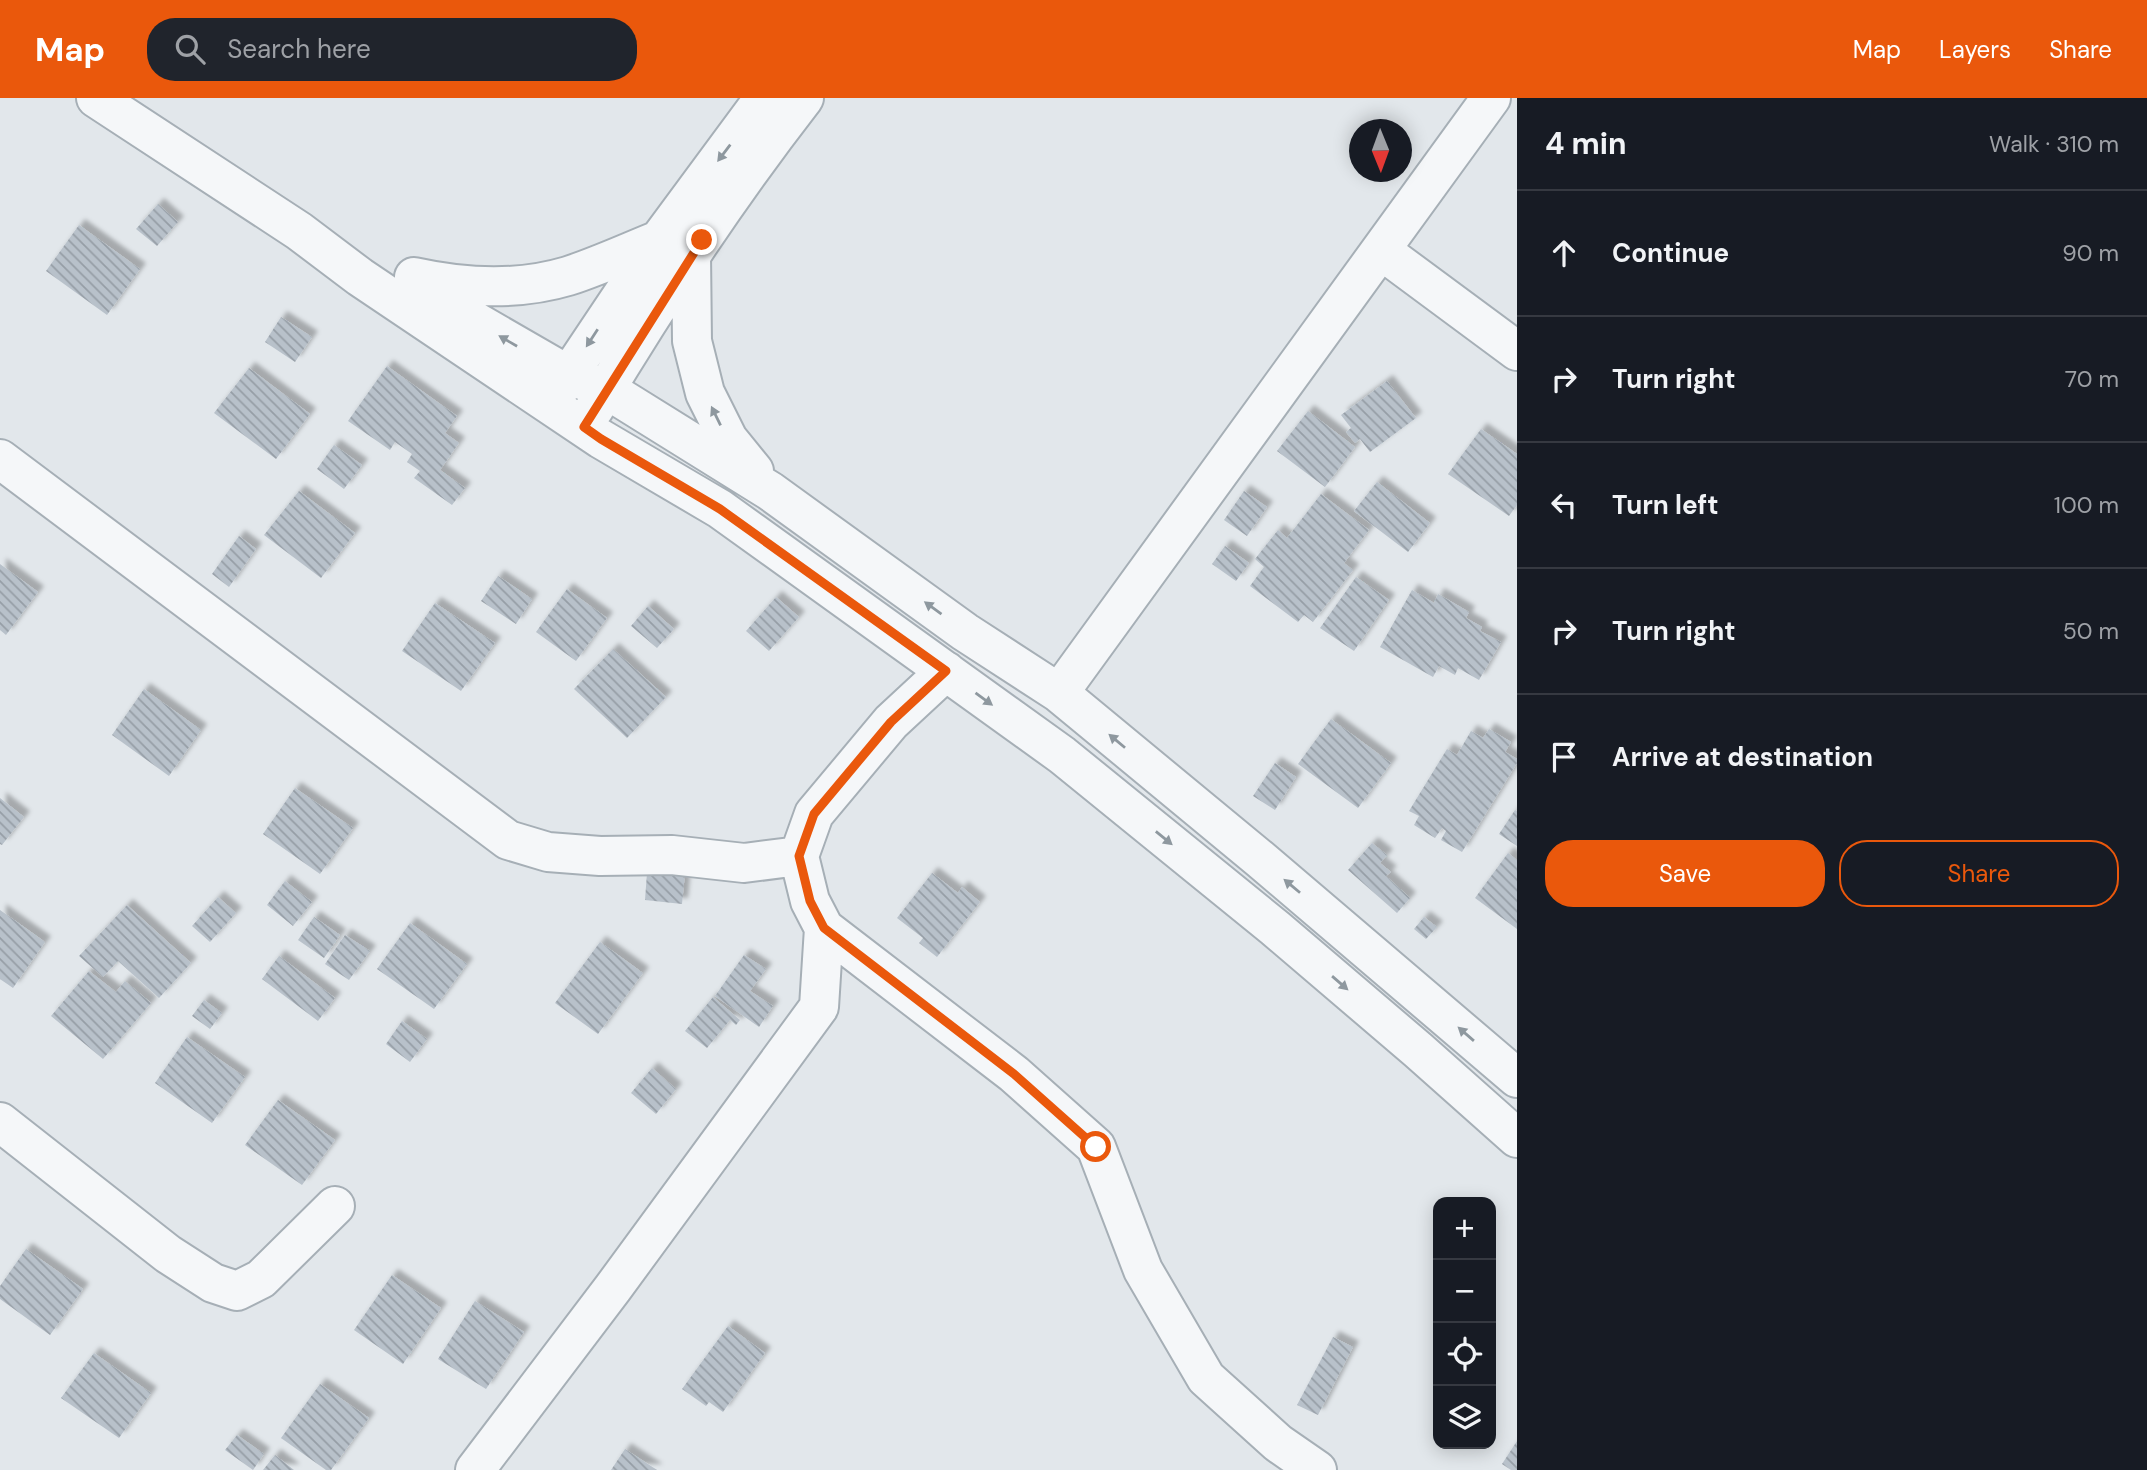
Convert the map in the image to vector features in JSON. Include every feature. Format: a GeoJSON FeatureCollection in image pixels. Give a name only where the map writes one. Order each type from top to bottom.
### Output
{"type":"FeatureCollection","features":[{"type":"Feature","properties":{"kind":"street"},"geometry":{"type":"LineString","coordinates":[[96,98],[299,231],[360,277],[559,389],[606,389],[770,491],[965,632],[1059,693],[1260,859],[1517,1078]]}},
{"type":"Feature","properties":{"kind":"street"},"geometry":{"type":"LineString","coordinates":[[584,427],[606,389],[675,247],[764,98]]}},
{"type":"Feature","properties":{"kind":"street"},"geometry":{"type":"LineString","coordinates":[[559,389],[675,247],[737,187],[804,98]]}},
{"type":"Feature","properties":{"kind":"street"},"geometry":{"type":"LineString","coordinates":[[1059,693],[1491,98]]}},
{"type":"Feature","properties":{"kind":"street"},"geometry":{"type":"LineString","coordinates":[[299,231],[392,274],[559,389],[584,427],[720,509],[1062,755],[1276,928],[1517,1138]]}},
{"type":"Feature","properties":{"kind":"street"},"geometry":{"type":"LineString","coordinates":[[392,274],[457,285],[527,285],[675,247]]}},
{"type":"Feature","properties":{"kind":"street"},"geometry":{"type":"LineString","coordinates":[[675,247],[692,341],[705,393],[728,439],[770,491]]}},
{"type":"Feature","properties":{"kind":"street"},"geometry":{"type":"LineString","coordinates":[[1382,251],[1517,351]]}},
{"type":"Feature","properties":{"kind":"street"},"geometry":{"type":"LineString","coordinates":[[0,459],[508,840],[548,852],[600,856],[672,855],[744,863],[799,856]]}},
{"type":"Feature","properties":{"kind":"street"},"geometry":{"type":"LineString","coordinates":[[946,671],[891,722],[814,814],[799,856],[810,901],[824,928],[1014,1074],[1096,1147],[1143,1270],[1206,1378],[1278,1443],[1317,1470]]}},
{"type":"Feature","properties":{"kind":"street"},"geometry":{"type":"LineString","coordinates":[[475,1470],[613,1288],[819,1007],[824,928]]}},
{"type":"Feature","properties":{"kind":"street"},"geometry":{"type":"LineString","coordinates":[[0,1122],[168,1254],[213,1283],[237,1291],[261,1279],[335,1206]]}},
{"type":"Feature","properties":{"kind":"building"},"geometry":{"type":"Polygon","coordinates":[[[158,204],[178,222],[157,246],[136,229],[158,204]]]}},
{"type":"Feature","properties":{"kind":"building"},"geometry":{"type":"Polygon","coordinates":[[[79,225],[140,269],[107,315],[46,271],[79,225]]]}},
{"type":"Feature","properties":{"kind":"building"},"geometry":{"type":"Polygon","coordinates":[[[281,317],[312,337],[295,362],[265,342],[281,317]]]}},
{"type":"Feature","properties":{"kind":"building"},"geometry":{"type":"Polygon","coordinates":[[[387,366],[457,416],[445,433],[459,443],[440,470],[465,488],[452,505],[414,478],[420,471],[407,462],[412,454],[395,442],[390,450],[348,421],[387,366]]]}},
{"type":"Feature","properties":{"kind":"building"},"geometry":{"type":"Polygon","coordinates":[[[249,368],[310,414],[276,459],[214,413],[249,368]]]}},
{"type":"Feature","properties":{"kind":"building"},"geometry":{"type":"Polygon","coordinates":[[[1387,381],[1416,418],[1370,452],[1360,439],[1355,443],[1346,432],[1351,428],[1341,415],[1387,381]]]}},
{"type":"Feature","properties":{"kind":"building"},"geometry":{"type":"Polygon","coordinates":[[[1308,411],[1355,447],[1325,487],[1277,451],[1308,411]]]}},
{"type":"Feature","properties":{"kind":"building"},"geometry":{"type":"Polygon","coordinates":[[[1481,429],[1517,454],[1517,505],[1509,516],[1448,474],[1481,429]]]}},
{"type":"Feature","properties":{"kind":"building"},"geometry":{"type":"Polygon","coordinates":[[[334,445],[362,465],[344,489],[317,469],[334,445]]]}},
{"type":"Feature","properties":{"kind":"building"},"geometry":{"type":"Polygon","coordinates":[[[1377,482],[1430,523],[1408,552],[1354,511],[1377,482]]]}},
{"type":"Feature","properties":{"kind":"building"},"geometry":{"type":"Polygon","coordinates":[[[299,491],[355,533],[321,578],[264,535],[299,491]]]}},
{"type":"Feature","properties":{"kind":"building"},"geometry":{"type":"Polygon","coordinates":[[[1244,491],[1267,507],[1247,536],[1224,520],[1244,491]]]}},
{"type":"Feature","properties":{"kind":"building"},"geometry":{"type":"Polygon","coordinates":[[[1321,494],[1369,530],[1344,563],[1353,570],[1313,622],[1304,615],[1298,622],[1250,586],[1264,567],[1255,559],[1278,530],[1287,538],[1321,494]]]}},
{"type":"Feature","properties":{"kind":"building"},"geometry":{"type":"Polygon","coordinates":[[[239,536],[256,549],[229,587],[212,574],[239,536]]]}},
{"type":"Feature","properties":{"kind":"building"},"geometry":{"type":"Polygon","coordinates":[[[1225,546],[1249,563],[1236,581],[1212,564],[1225,546]]]}},
{"type":"Feature","properties":{"kind":"building"},"geometry":{"type":"Polygon","coordinates":[[[0,564],[38,592],[6,635],[0,630],[0,564]]]}},
{"type":"Feature","properties":{"kind":"building"},"geometry":{"type":"Polygon","coordinates":[[[498,576],[532,599],[516,624],[481,601],[498,576]]]}},
{"type":"Feature","properties":{"kind":"building"},"geometry":{"type":"Polygon","coordinates":[[[1356,577],[1389,600],[1354,651],[1320,628],[1356,577]]]}},
{"type":"Feature","properties":{"kind":"building"},"geometry":{"type":"Polygon","coordinates":[[[567,589],[607,618],[576,661],[536,632],[567,589]]]}},
{"type":"Feature","properties":{"kind":"building"},"geometry":{"type":"Polygon","coordinates":[[[1412,590],[1434,603],[1438,594],[1469,612],[1466,618],[1482,627],[1480,631],[1501,642],[1479,680],[1458,668],[1455,675],[1439,666],[1433,677],[1380,647],[1412,590]]]}},
{"type":"Feature","properties":{"kind":"building"},"geometry":{"type":"Polygon","coordinates":[[[776,597],[799,617],[769,651],[746,631],[776,597]]]}},
{"type":"Feature","properties":{"kind":"building"},"geometry":{"type":"Polygon","coordinates":[[[435,603],[495,643],[461,691],[402,651],[435,603]]]}},
{"type":"Feature","properties":{"kind":"building"},"geometry":{"type":"Polygon","coordinates":[[[648,606],[674,629],[657,648],[631,626],[648,606]]]}},
{"type":"Feature","properties":{"kind":"building"},"geometry":{"type":"Polygon","coordinates":[[[613,649],[666,697],[627,738],[574,689],[613,649]]]}},
{"type":"Feature","properties":{"kind":"building"},"geometry":{"type":"Polygon","coordinates":[[[144,689],[201,730],[169,776],[112,735],[144,689]]]}},
{"type":"Feature","properties":{"kind":"building"},"geometry":{"type":"Polygon","coordinates":[[[1331,719],[1391,763],[1358,808],[1298,764],[1331,719]]]}},
{"type":"Feature","properties":{"kind":"building"},"geometry":{"type":"Polygon","coordinates":[[[1489,729],[1511,742],[1505,752],[1517,759],[1517,763],[1462,852],[1441,840],[1446,831],[1442,828],[1435,838],[1414,825],[1419,816],[1409,811],[1447,749],[1457,755],[1471,731],[1483,738],[1489,729]]]}},
{"type":"Feature","properties":{"kind":"building"},"geometry":{"type":"Polygon","coordinates":[[[1275,763],[1296,777],[1275,810],[1253,796],[1275,763]]]}},
{"type":"Feature","properties":{"kind":"building"},"geometry":{"type":"Polygon","coordinates":[[[295,788],[353,828],[320,874],[263,834],[295,788]]]}},
{"type":"Feature","properties":{"kind":"building"},"geometry":{"type":"Polygon","coordinates":[[[0,798],[24,817],[2,845],[0,844],[0,798]]]}},
{"type":"Feature","properties":{"kind":"building"},"geometry":{"type":"Polygon","coordinates":[[[1515,810],[1517,811],[1517,846],[1499,834],[1515,810]]]}},
{"type":"Feature","properties":{"kind":"building"},"geometry":{"type":"Polygon","coordinates":[[[1372,843],[1387,855],[1380,863],[1391,872],[1386,876],[1410,898],[1397,913],[1348,870],[1372,843]]]}},
{"type":"Feature","properties":{"kind":"building"},"geometry":{"type":"Polygon","coordinates":[[[1508,853],[1517,860],[1517,929],[1475,898],[1508,853]]]}},
{"type":"Feature","properties":{"kind":"building"},"geometry":{"type":"Polygon","coordinates":[[[648,859],[686,862],[682,904],[645,900],[648,859]]]}},
{"type":"Feature","properties":{"kind":"building"},"geometry":{"type":"Polygon","coordinates":[[[932,873],[958,893],[962,887],[980,902],[937,957],[919,943],[923,938],[897,918],[932,873]]]}},
{"type":"Feature","properties":{"kind":"building"},"geometry":{"type":"Polygon","coordinates":[[[285,881],[312,902],[293,926],[267,905],[285,881]]]}},
{"type":"Feature","properties":{"kind":"building"},"geometry":{"type":"Polygon","coordinates":[[[218,897],[236,913],[210,942],[192,926],[218,897]]]}},
{"type":"Feature","properties":{"kind":"building"},"geometry":{"type":"Polygon","coordinates":[[[127,905],[191,963],[159,998],[118,961],[103,977],[79,956],[127,905]]]}},
{"type":"Feature","properties":{"kind":"building"},"geometry":{"type":"Polygon","coordinates":[[[0,910],[45,942],[13,988],[0,979],[0,910]]]}},
{"type":"Feature","properties":{"kind":"building"},"geometry":{"type":"Polygon","coordinates":[[[314,917],[340,935],[324,958],[298,940],[314,917]]]}},
{"type":"Feature","properties":{"kind":"building"},"geometry":{"type":"Polygon","coordinates":[[[1424,917],[1437,927],[1426,939],[1414,929],[1424,917]]]}},
{"type":"Feature","properties":{"kind":"building"},"geometry":{"type":"Polygon","coordinates":[[[410,923],[467,964],[434,1009],[377,969],[410,923]]]}},
{"type":"Feature","properties":{"kind":"building"},"geometry":{"type":"Polygon","coordinates":[[[345,935],[370,951],[349,980],[325,964],[345,935]]]}},
{"type":"Feature","properties":{"kind":"building"},"geometry":{"type":"Polygon","coordinates":[[[600,942],[643,973],[598,1034],[555,1003],[600,942]]]}},
{"type":"Feature","properties":{"kind":"building"},"geometry":{"type":"Polygon","coordinates":[[[744,955],[766,969],[750,991],[773,1006],[759,1027],[715,996],[744,955]]]}},
{"type":"Feature","properties":{"kind":"building"},"geometry":{"type":"Polygon","coordinates":[[[279,956],[335,998],[318,1021],[262,979],[279,956]]]}},
{"type":"Feature","properties":{"kind":"building"},"geometry":{"type":"Polygon","coordinates":[[[89,971],[116,992],[125,981],[151,1003],[103,1059],[51,1016],[89,971]]]}},
{"type":"Feature","properties":{"kind":"building"},"geometry":{"type":"Polygon","coordinates":[[[713,997],[740,1020],[736,1025],[730,1020],[707,1048],[685,1031],[713,997]]]}},
{"type":"Feature","properties":{"kind":"building"},"geometry":{"type":"Polygon","coordinates":[[[204,1000],[222,1013],[210,1029],[192,1016],[204,1000]]]}},
{"type":"Feature","properties":{"kind":"building"},"geometry":{"type":"Polygon","coordinates":[[[402,1021],[427,1039],[410,1062],[386,1044],[402,1021]]]}},
{"type":"Feature","properties":{"kind":"building"},"geometry":{"type":"Polygon","coordinates":[[[187,1037],[245,1077],[212,1123],[155,1083],[187,1037]]]}},
{"type":"Feature","properties":{"kind":"building"},"geometry":{"type":"Polygon","coordinates":[[[652,1068],[676,1089],[656,1114],[631,1093],[652,1068]]]}},
{"type":"Feature","properties":{"kind":"building"},"geometry":{"type":"Polygon","coordinates":[[[278,1100],[335,1140],[302,1185],[245,1145],[278,1100]]]}},
{"type":"Feature","properties":{"kind":"building"},"geometry":{"type":"Polygon","coordinates":[[[26,1249],[83,1289],[50,1335],[0,1299],[0,1286],[26,1249]]]}},
{"type":"Feature","properties":{"kind":"building"},"geometry":{"type":"Polygon","coordinates":[[[392,1275],[441,1308],[403,1364],[354,1330],[392,1275]]]}},
{"type":"Feature","properties":{"kind":"building"},"geometry":{"type":"Polygon","coordinates":[[[475,1301],[524,1332],[486,1389],[438,1359],[475,1301]]]}},
{"type":"Feature","properties":{"kind":"building"},"geometry":{"type":"Polygon","coordinates":[[[728,1326],[765,1353],[723,1412],[709,1402],[706,1406],[682,1389],[728,1326]]]}},
{"type":"Feature","properties":{"kind":"building"},"geometry":{"type":"Polygon","coordinates":[[[1333,1337],[1353,1347],[1318,1415],[1297,1405],[1333,1337]]]}},
{"type":"Feature","properties":{"kind":"building"},"geometry":{"type":"Polygon","coordinates":[[[94,1353],[151,1393],[119,1438],[61,1398],[94,1353]]]}},
{"type":"Feature","properties":{"kind":"building"},"geometry":{"type":"Polygon","coordinates":[[[320,1384],[369,1418],[331,1470],[326,1470],[281,1438],[320,1384]]]}},
{"type":"Feature","properties":{"kind":"building"},"geometry":{"type":"Polygon","coordinates":[[[237,1435],[264,1454],[253,1470],[225,1450],[237,1435]]]}},
{"type":"Feature","properties":{"kind":"building"},"geometry":{"type":"Polygon","coordinates":[[[1517,1441],[1517,1470],[1511,1470],[1502,1464],[1517,1441]]]}},
{"type":"Feature","properties":{"kind":"building"},"geometry":{"type":"Polygon","coordinates":[[[625,1449],[657,1470],[611,1470],[625,1449]]]}},
{"type":"Feature","properties":{"kind":"building"},"geometry":{"type":"Polygon","coordinates":[[[275,1455],[294,1470],[263,1470],[275,1455]]]}},
{"type":"Feature","properties":{"kind":"route"},"geometry":{"type":"LineString","coordinates":[[702,240],[584,427],[720,509],[946,671],[891,722],[814,814],[799,856],[810,901],[824,928],[1014,1074],[1096,1147]]}}]}
